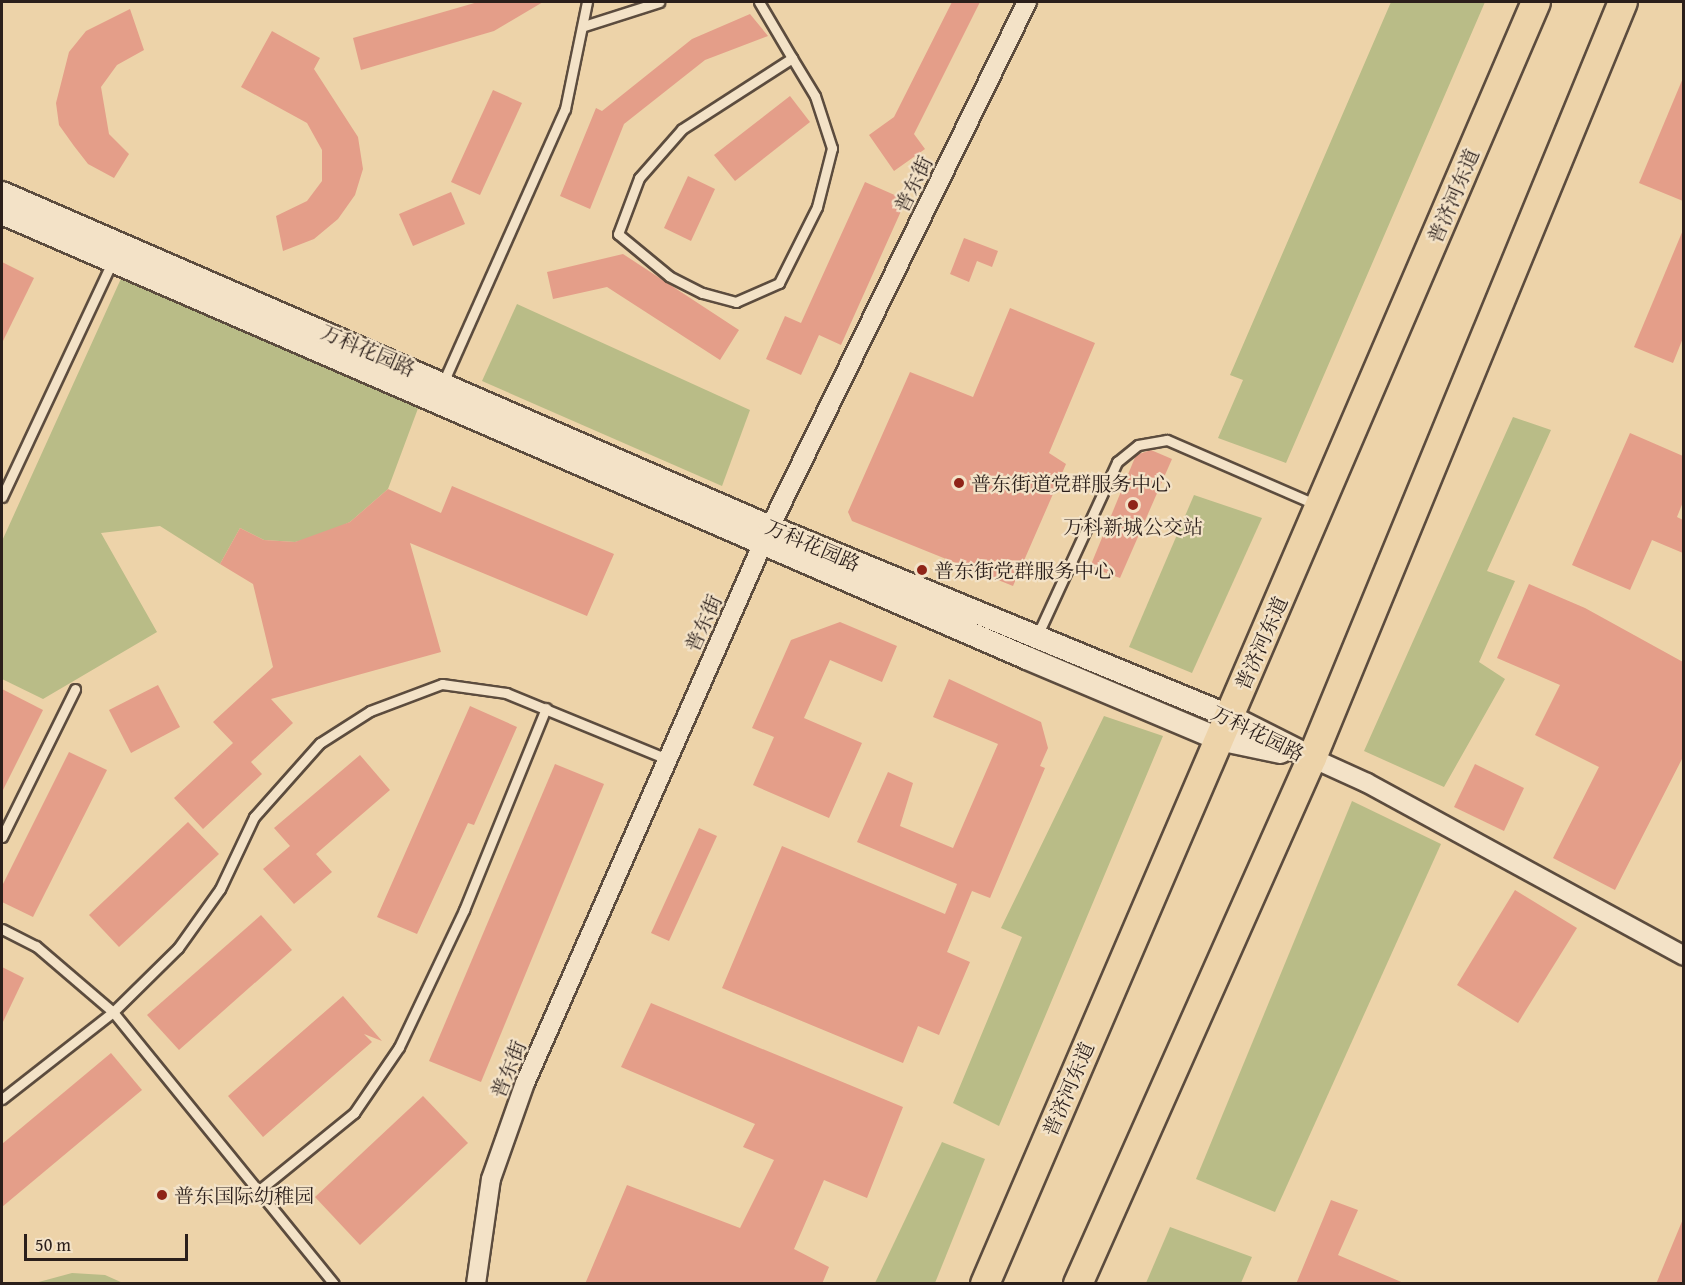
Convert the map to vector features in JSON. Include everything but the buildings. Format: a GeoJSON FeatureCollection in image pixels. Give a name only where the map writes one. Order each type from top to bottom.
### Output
{"type":"FeatureCollection","features":[{"type":"Feature","properties":{"kind":"main road","name":"普济河东道"},"geometry":{"type":"LineString","coordinates":[[985,1284],[1321,507],[1536,2]]}},
{"type":"Feature","properties":{"kind":"main road"},"geometry":{"type":"LineString","coordinates":[[1078,1284],[1312,758],[1623,2]]}},
{"type":"Feature","properties":{"kind":"street","name":"普东街"},"geometry":{"type":"LineString","coordinates":[[476,1284],[491,1179],[525,1083],[766,536],[1027,2]]}},
{"type":"Feature","properties":{"kind":"street","name":"万科花园路"},"geometry":{"type":"LineString","coordinates":[[2,193],[117,252],[439,390],[766,536],[1224,727],[1312,758]]}},
{"type":"Feature","properties":{"kind":"street","name":"万科花园路"},"geometry":{"type":"LineString","coordinates":[[2,213],[117,252]]}},
{"type":"Feature","properties":{"kind":"street"},"geometry":{"type":"LineString","coordinates":[[1312,758],[1367,783],[1683,956]]}},
{"type":"Feature","properties":{"kind":"lane"},"geometry":{"type":"LineString","coordinates":[[439,390],[565,109],[584,26],[587,2]]}},
{"type":"Feature","properties":{"kind":"lane"},"geometry":{"type":"LineString","coordinates":[[584,26],[659,2]]}},
{"type":"Feature","properties":{"kind":"lane"},"geometry":{"type":"LineString","coordinates":[[759,2],[815,96],[832,148],[817,207],[779,283],[736,302],[702,293],[669,276],[618,234],[632,196],[639,178],[682,129],[792,58]]}},
{"type":"Feature","properties":{"kind":"lane"},"geometry":{"type":"LineString","coordinates":[[2,497],[117,252]]}},
{"type":"Feature","properties":{"kind":"lane"},"geometry":{"type":"LineString","coordinates":[[1032,648],[1117,462],[1138,445],[1167,440],[1321,507]]}},
{"type":"Feature","properties":{"kind":"lane"},"geometry":{"type":"LineString","coordinates":[[2,1099],[113,1012],[178,948],[220,889],[254,817],[320,743],[370,711],[442,684],[506,693],[667,759]]}},
{"type":"Feature","properties":{"kind":"lane"},"geometry":{"type":"LineString","coordinates":[[2,837],[75,689]]}},
{"type":"Feature","properties":{"kind":"lane"},"geometry":{"type":"LineString","coordinates":[[258,1191],[354,1113],[399,1047],[464,910],[546,708]]}},
{"type":"Feature","properties":{"kind":"lane"},"geometry":{"type":"LineString","coordinates":[[2,929],[36,946],[113,1012],[334,1284]]}},
{"type":"Feature","properties":{"kind":"green space"},"geometry":{"type":"Polygon","coordinates":[[[1391,2],[1485,2],[1286,463],[1218,438],[1243,380],[1230,375],[1391,2]]]}},
{"type":"Feature","properties":{"kind":"green space"},"geometry":{"type":"Polygon","coordinates":[[[124,272],[420,403],[388,489],[350,522],[320,536],[295,542],[264,540],[240,528],[220,564],[160,526],[101,533],[157,632],[43,699],[2,679],[2,541],[124,272]]]}},
{"type":"Feature","properties":{"kind":"green space"},"geometry":{"type":"Polygon","coordinates":[[[517,304],[750,410],[722,486],[482,381],[517,304]]]}},
{"type":"Feature","properties":{"kind":"green space"},"geometry":{"type":"Polygon","coordinates":[[[1513,417],[1551,430],[1487,571],[1515,581],[1479,662],[1505,679],[1444,787],[1364,751],[1513,417]]]}},
{"type":"Feature","properties":{"kind":"green space"},"geometry":{"type":"Polygon","coordinates":[[[1194,495],[1262,518],[1192,673],[1129,647],[1194,495]]]}},
{"type":"Feature","properties":{"kind":"green space"},"geometry":{"type":"Polygon","coordinates":[[[1104,716],[1163,736],[999,1126],[953,1103],[1022,937],[1001,928],[1104,716]]]}},
{"type":"Feature","properties":{"kind":"green space"},"geometry":{"type":"Polygon","coordinates":[[[1352,801],[1441,844],[1275,1212],[1196,1179],[1352,801]]]}},
{"type":"Feature","properties":{"kind":"green space"},"geometry":{"type":"Polygon","coordinates":[[[942,1142],[985,1159],[935,1283],[875,1283],[942,1142]]]}},
{"type":"Feature","properties":{"kind":"green space"},"geometry":{"type":"Polygon","coordinates":[[[1170,1227],[1252,1257],[1241,1283],[1146,1283],[1170,1227]]]}},
{"type":"Feature","properties":{"kind":"green space"},"geometry":{"type":"Polygon","coordinates":[[[72,1273],[105,1275],[123,1283],[35,1283],[72,1273]]]}},
{"type":"Feature","properties":{"kind":"place","name":"普东街道党群服务中心"},"geometry":{"type":"Point","coordinates":[959,483]}},
{"type":"Feature","properties":{"kind":"place","name":"万科新城公交站"},"geometry":{"type":"Point","coordinates":[1133,505]}},
{"type":"Feature","properties":{"kind":"place","name":"普东街党群服务中心"},"geometry":{"type":"Point","coordinates":[922,570]}},
{"type":"Feature","properties":{"kind":"place","name":"普东国际幼稚园"},"geometry":{"type":"Point","coordinates":[162,1195]}}]}
